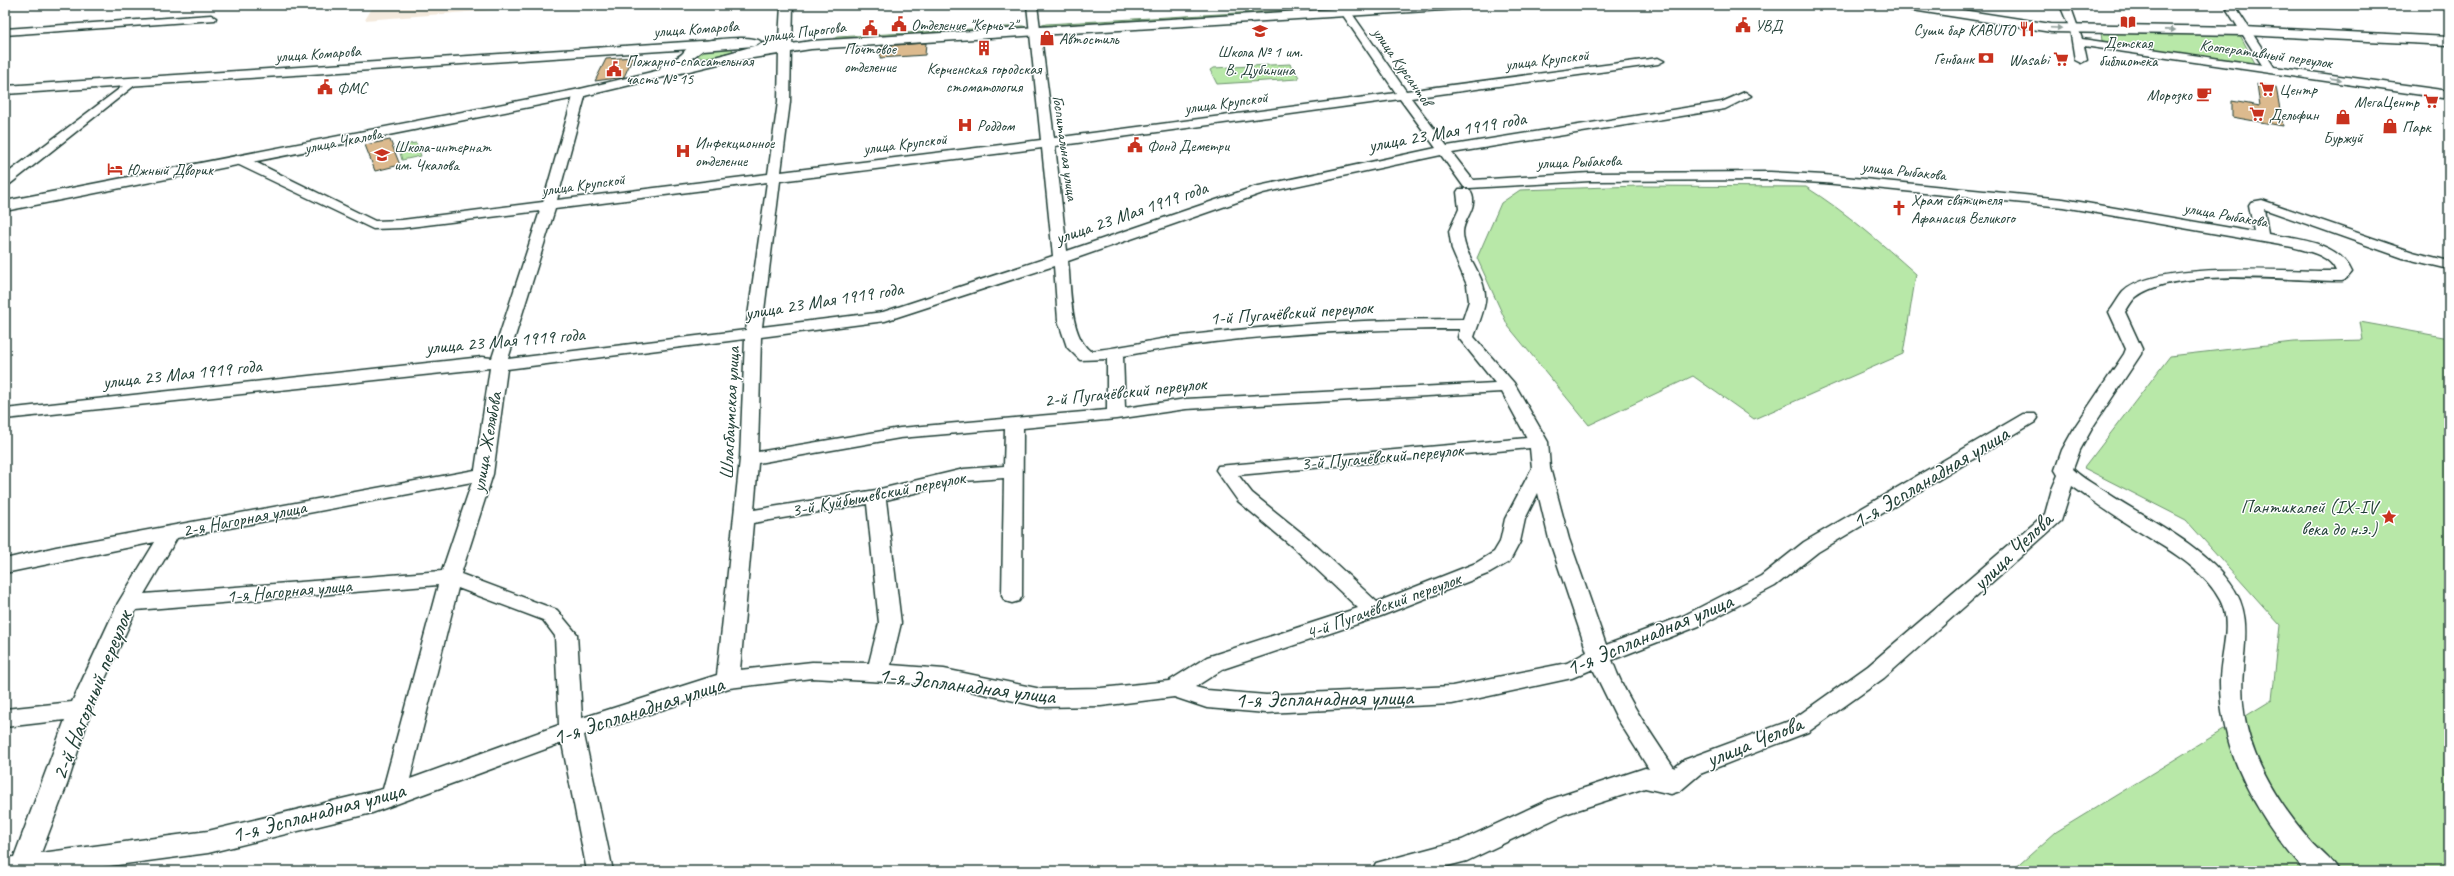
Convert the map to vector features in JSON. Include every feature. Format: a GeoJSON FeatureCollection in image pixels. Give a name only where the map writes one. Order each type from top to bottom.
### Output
{"type":"FeatureCollection","features":[{"type":"Feature","properties":{"kind":"main road","name":"Шлагбаумская улица"},"geometry":{"type":"LineString","coordinates":[[785,45],[787,5]]}},
{"type":"Feature","properties":{"kind":"main road","name":"улица Пирогова"},"geometry":{"type":"LineString","coordinates":[[725,59],[785,45],[811,45],[1033,28],[1376,5]]}},
{"type":"Feature","properties":{"kind":"main road","name":"улица Пирогова"},"geometry":{"type":"LineString","coordinates":[[1343,8],[1459,5]]}},
{"type":"Feature","properties":{"kind":"main road"},"geometry":{"type":"LineString","coordinates":[[1906,5],[2037,27],[2075,29],[2244,31],[2449,41]]}},
{"type":"Feature","properties":{"kind":"main road","name":"улица Комарова"},"geometry":{"type":"LineString","coordinates":[[5,90],[634,50],[720,43],[785,45]]}},
{"type":"Feature","properties":{"kind":"main road"},"geometry":{"type":"LineString","coordinates":[[720,43],[737,45],[739,50],[735,55],[725,59]]}},
{"type":"Feature","properties":{"kind":"main road","name":"улица Чкалова"},"geometry":{"type":"LineString","coordinates":[[646,78],[689,55],[699,47],[720,43]]}},
{"type":"Feature","properties":{"kind":"main road","name":"улица Комарова"},"geometry":{"type":"LineString","coordinates":[[634,50],[674,50],[702,61],[725,59]]}},
{"type":"Feature","properties":{"kind":"main road","name":"улица Чкалова"},"geometry":{"type":"LineString","coordinates":[[5,205],[581,92],[725,59]]}},
{"type":"Feature","properties":{"kind":"street","name":"Госпитальная улица"},"geometry":{"type":"LineString","coordinates":[[1032,5],[1033,28],[1062,258],[1066,320],[1075,347],[1086,356],[1115,354]]}},
{"type":"Feature","properties":{"kind":"street"},"geometry":{"type":"LineString","coordinates":[[2065,5],[2075,29],[2081,60]]}},
{"type":"Feature","properties":{"kind":"street"},"geometry":{"type":"LineString","coordinates":[[2229,5],[2244,31],[2270,69]]}},
{"type":"Feature","properties":{"kind":"street","name":"улица Курсантов"},"geometry":{"type":"LineString","coordinates":[[1343,8],[1403,95],[1444,150],[1466,188]]}},
{"type":"Feature","properties":{"kind":"street"},"geometry":{"type":"LineString","coordinates":[[5,32],[211,18]]}},
{"type":"Feature","properties":{"kind":"street","name":"Кооперативный переулок"},"geometry":{"type":"LineString","coordinates":[[2078,42],[2449,95]]}},
{"type":"Feature","properties":{"kind":"street","name":"Шлагбаумская улица"},"geometry":{"type":"LineString","coordinates":[[728,680],[749,459],[753,334],[784,102],[785,45]]}},
{"type":"Feature","properties":{"kind":"street","name":"улица Крупской"},"geometry":{"type":"LineString","coordinates":[[238,159],[373,224],[402,224],[1048,142],[1658,61]]}},
{"type":"Feature","properties":{"kind":"street"},"geometry":{"type":"LineString","coordinates":[[5,181],[131,83]]}},
{"type":"Feature","properties":{"kind":"street","name":"улица Желябова"},"geometry":{"type":"LineString","coordinates":[[394,793],[450,577],[484,474],[500,363],[550,206],[581,92]]}},
{"type":"Feature","properties":{"kind":"street","name":"улица 23 Мая 1919 года"},"geometry":{"type":"LineString","coordinates":[[5,414],[482,362],[514,365],[885,316],[1062,258],[1259,190],[1444,150],[1725,105],[1745,96]]}},
{"type":"Feature","properties":{"kind":"street","name":"улица Рыбакова"},"geometry":{"type":"LineString","coordinates":[[1466,188],[1590,177],[1770,176],[1824,179],[2063,204],[2294,243],[2330,255],[2343,268],[2344,272],[2341,276],[2270,273],[2204,275],[2170,279],[2145,285],[2129,292],[2120,301],[2117,312],[2134,349],[2132,357],[2105,395],[2065,463],[2064,470],[2068,475]]}},
{"type":"Feature","properties":{"kind":"street"},"geometry":{"type":"LineString","coordinates":[[1466,188],[1466,209],[1456,231],[1459,250],[1475,285],[1477,301],[1466,337],[1508,387],[1539,442],[1541,468],[1558,539],[1608,681],[1671,784]]}},
{"type":"Feature","properties":{"kind":"street"},"geometry":{"type":"LineString","coordinates":[[2262,238],[2256,204],[2272,206],[2408,255],[2449,265]]}},
{"type":"Feature","properties":{"kind":"street","name":"1-й Пугачёвский переулок"},"geometry":{"type":"LineString","coordinates":[[1115,354],[1157,344],[1238,335],[1369,325],[1471,324]]}},
{"type":"Feature","properties":{"kind":"street"},"geometry":{"type":"LineString","coordinates":[[1115,354],[1116,414]]}},
{"type":"Feature","properties":{"kind":"street","name":"2-й Пугачёвский переулок"},"geometry":{"type":"LineString","coordinates":[[749,459],[900,433],[1116,414],[1186,404],[1508,387]]}},
{"type":"Feature","properties":{"kind":"street","name":"1-я Эспланадная улица"},"geometry":{"type":"LineString","coordinates":[[14,867],[208,842],[372,803],[394,793],[571,730],[728,680],[812,670],[878,672],[944,677],[1041,698],[1101,697],[1174,689],[1207,699],[1266,704],[1452,695],[1572,670],[1599,656],[1691,621],[1768,581],[1811,547],[2029,418]]}},
{"type":"Feature","properties":{"kind":"street"},"geometry":{"type":"LineString","coordinates":[[1012,596],[1014,423]]}},
{"type":"Feature","properties":{"kind":"street","name":"3-й Пугачёвский переулок"},"geometry":{"type":"LineString","coordinates":[[1374,611],[1302,544],[1245,497],[1225,470],[1539,442]]}},
{"type":"Feature","properties":{"kind":"street","name":"4-й Пугачёвский переулок"},"geometry":{"type":"LineString","coordinates":[[1174,689],[1215,663],[1374,611],[1483,568],[1502,557],[1510,542],[1515,519],[1541,468]]}},
{"type":"Feature","properties":{"kind":"street","name":"3-й Куйбышевский переулок"},"geometry":{"type":"LineString","coordinates":[[743,518],[876,496],[964,475],[1013,472]]}},
{"type":"Feature","properties":{"kind":"street","name":"2-я Нагорная улица"},"geometry":{"type":"LineString","coordinates":[[5,566],[172,532],[484,474]]}},
{"type":"Feature","properties":{"kind":"street"},"geometry":{"type":"LineString","coordinates":[[2068,475],[2193,558],[2214,578],[2231,601],[2237,620],[2231,677],[2232,711],[2238,740],[2251,768],[2274,807],[2311,859],[2325,871]]}},
{"type":"Feature","properties":{"kind":"street","name":"улица Челова"},"geometry":{"type":"LineString","coordinates":[[1671,784],[1692,766],[1800,726],[1876,672],[2054,517],[2060,489],[2068,475]]}},
{"type":"Feature","properties":{"kind":"street"},"geometry":{"type":"LineString","coordinates":[[876,496],[890,623],[878,672]]}},
{"type":"Feature","properties":{"kind":"street","name":"2-й Нагорный переулок"},"geometry":{"type":"LineString","coordinates":[[14,867],[56,782],[80,710],[128,603],[172,532]]}},
{"type":"Feature","properties":{"kind":"street"},"geometry":{"type":"LineString","coordinates":[[450,577],[550,615],[566,634],[571,730],[600,871]]}},
{"type":"Feature","properties":{"kind":"street","name":"1-я Нагорная улица"},"geometry":{"type":"LineString","coordinates":[[128,603],[450,577]]}},
{"type":"Feature","properties":{"kind":"street"},"geometry":{"type":"LineString","coordinates":[[5,718],[80,710]]}},
{"type":"Feature","properties":{"kind":"street"},"geometry":{"type":"LineString","coordinates":[[5,723],[31,715]]}},
{"type":"Feature","properties":{"kind":"street"},"geometry":{"type":"LineString","coordinates":[[1385,871],[1467,850],[1557,807],[1645,778],[1671,784]]}},
{"type":"Feature","properties":{"kind":"shaded area"},"geometry":{"type":"Polygon","coordinates":[[[374,5],[558,5],[365,20],[374,5]]]}},
{"type":"Feature","properties":{"kind":"green space"},"geometry":{"type":"Polygon","coordinates":[[[1324,8],[1334,9],[1039,26],[1046,24],[1324,8]]]}},
{"type":"Feature","properties":{"kind":"green space"},"geometry":{"type":"Polygon","coordinates":[[[1023,26],[1029,28],[833,39],[837,37],[1023,26]]]}},
{"type":"Feature","properties":{"kind":"green space"},"geometry":{"type":"Polygon","coordinates":[[[2101,33],[2240,35],[2256,65],[2102,41],[2101,33]]]}},
{"type":"Feature","properties":{"kind":"green space"},"geometry":{"type":"Polygon","coordinates":[[[728,46],[733,50],[730,54],[722,56],[703,58],[696,54],[701,49],[728,46]]]}},
{"type":"Feature","properties":{"kind":"green space"},"geometry":{"type":"Polygon","coordinates":[[[1290,64],[1299,77],[1298,79],[1217,84],[1210,70],[1213,68],[1290,64]]]}},
{"type":"Feature","properties":{"kind":"green space"},"geometry":{"type":"Polygon","coordinates":[[[416,143],[421,156],[402,160],[398,146],[416,143]]]}},
{"type":"Feature","properties":{"kind":"green space"},"geometry":{"type":"Polygon","coordinates":[[[1639,186],[1806,187],[1849,217],[1916,274],[1903,354],[1754,419],[1693,376],[1589,425],[1508,326],[1477,258],[1501,203],[1520,190],[1639,186]]]}},
{"type":"Feature","properties":{"kind":"green space"},"geometry":{"type":"Polygon","coordinates":[[[2360,322],[2449,338],[2449,871],[2012,871],[2056,832],[2272,700],[2280,625],[2186,520],[2084,468],[2170,356],[2293,342],[2363,340],[2360,322]]]}},
{"type":"Feature","properties":{"kind":"building"},"geometry":{"type":"Polygon","coordinates":[[[926,43],[925,55],[880,58],[882,46],[926,43]]]}},
{"type":"Feature","properties":{"kind":"building","name":"Пожарно-спасательная часть № 15"},"geometry":{"type":"Polygon","coordinates":[[[633,57],[624,77],[595,81],[606,59],[633,57]]]}},
{"type":"Feature","properties":{"kind":"building","name":"Дельфин"},"geometry":{"type":"Polygon","coordinates":[[[2257,84],[2276,87],[2283,126],[2232,117],[2232,101],[2260,106],[2257,84]]]}},
{"type":"Feature","properties":{"kind":"building","name":"Школа-интернат им. Чкалова"},"geometry":{"type":"Polygon","coordinates":[[[390,140],[400,165],[375,171],[365,145],[390,140]]]}},
{"type":"Feature","properties":{"kind":"place","name":"Детская библиотека"},"geometry":{"type":"Point","coordinates":[2128,22]}},
{"type":"Feature","properties":{"kind":"place","name":"Отделение \"Керчь 2\""},"geometry":{"type":"Point","coordinates":[899,24]}},
{"type":"Feature","properties":{"kind":"place","name":"УВД"},"geometry":{"type":"Point","coordinates":[1743,25]}},
{"type":"Feature","properties":{"kind":"place","name":"Почтовое отделение"},"geometry":{"type":"Point","coordinates":[870,28]}},
{"type":"Feature","properties":{"kind":"place","name":"Суши бар KABUTO"},"geometry":{"type":"Point","coordinates":[2027,29]}},
{"type":"Feature","properties":{"kind":"place","name":"Школа № 1 им. В. Дубинина"},"geometry":{"type":"Point","coordinates":[1260,31]}},
{"type":"Feature","properties":{"kind":"place","name":"Автостиль"},"geometry":{"type":"Point","coordinates":[1047,38]}},
{"type":"Feature","properties":{"kind":"place","name":"Керченская городская стоматология"},"geometry":{"type":"Point","coordinates":[984,48]}},
{"type":"Feature","properties":{"kind":"place","name":"Генбанк"},"geometry":{"type":"Point","coordinates":[1986,58]}},
{"type":"Feature","properties":{"kind":"place","name":"Wasabi"},"geometry":{"type":"Point","coordinates":[2061,59]}},
{"type":"Feature","properties":{"kind":"place","name":"Пожарно-спасательная часть № 15"},"geometry":{"type":"Point","coordinates":[614,69]}},
{"type":"Feature","properties":{"kind":"place","name":"ФМС"},"geometry":{"type":"Point","coordinates":[325,87]}},
{"type":"Feature","properties":{"kind":"place","name":"Центр"},"geometry":{"type":"Point","coordinates":[2267,89]}},
{"type":"Feature","properties":{"kind":"place","name":"Морозко"},"geometry":{"type":"Point","coordinates":[2204,94]}},
{"type":"Feature","properties":{"kind":"place","name":"МегаЦентр"},"geometry":{"type":"Point","coordinates":[2431,101]}},
{"type":"Feature","properties":{"kind":"place","name":"Дельфин"},"geometry":{"type":"Point","coordinates":[2257,114]}},
{"type":"Feature","properties":{"kind":"place","name":"Буржуй"},"geometry":{"type":"Point","coordinates":[2343,117]}},
{"type":"Feature","properties":{"kind":"place","name":"Роддом"},"geometry":{"type":"Point","coordinates":[965,125]}},
{"type":"Feature","properties":{"kind":"place","name":"Парк"},"geometry":{"type":"Point","coordinates":[2390,126]}},
{"type":"Feature","properties":{"kind":"place","name":"Фонд Деметри"},"geometry":{"type":"Point","coordinates":[1135,145]}},
{"type":"Feature","properties":{"kind":"place","name":"Инфекционное отделение"},"geometry":{"type":"Point","coordinates":[683,151]}},
{"type":"Feature","properties":{"kind":"place","name":"Школа-интернат им. Чкалова"},"geometry":{"type":"Point","coordinates":[382,155]}},
{"type":"Feature","properties":{"kind":"place","name":"Южный Дворик"},"geometry":{"type":"Point","coordinates":[115,169]}},
{"type":"Feature","properties":{"kind":"place","name":"Храм святителя Афанасия Великого"},"geometry":{"type":"Point","coordinates":[1899,208]}},
{"type":"Feature","properties":{"kind":"place","name":"Пантикапей (IX-IV века до н.э.)"},"geometry":{"type":"Point","coordinates":[2389,517]}}]}
